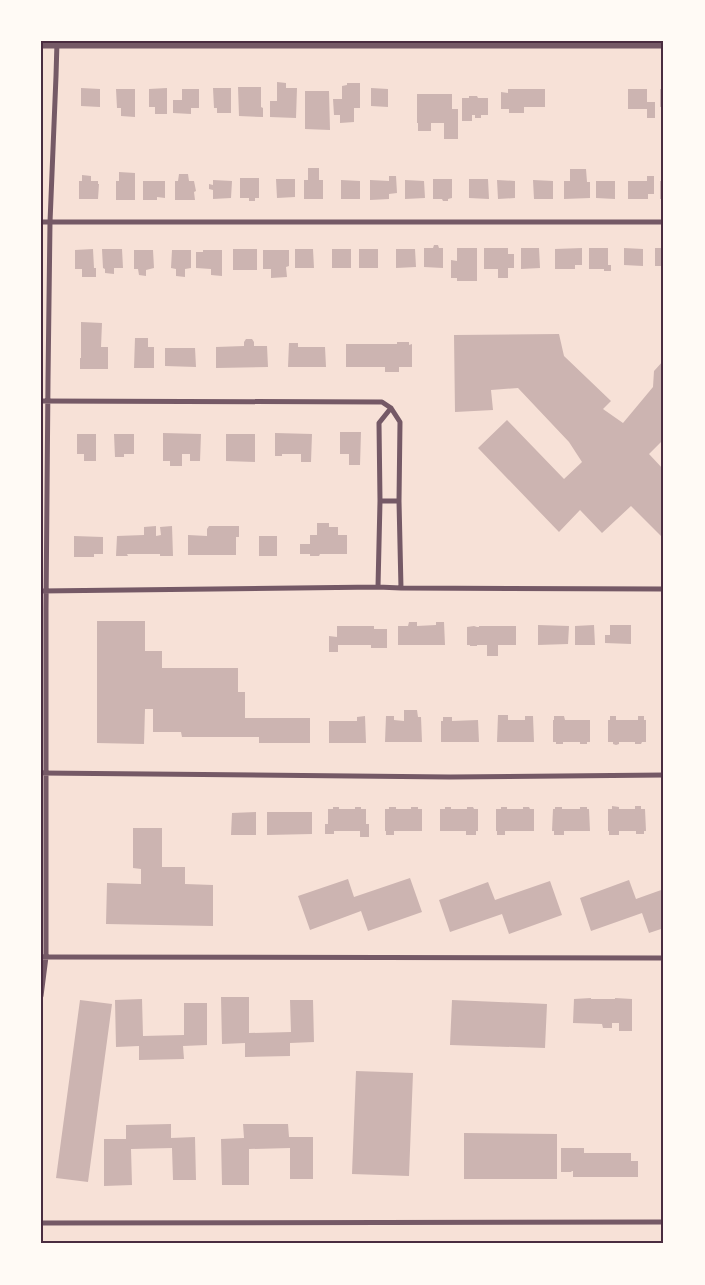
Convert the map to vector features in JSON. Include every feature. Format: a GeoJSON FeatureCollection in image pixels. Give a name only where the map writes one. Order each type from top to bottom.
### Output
{"type":"FeatureCollection","features":[{"type":"Feature","properties":{"kind":"street"},"geometry":{"type":"LineString","coordinates":[[41,996],[44,957],[44,591],[50,222],[57,43]]}},
{"type":"Feature","properties":{"kind":"street"},"geometry":{"type":"LineString","coordinates":[[41,44],[664,44]]}},
{"type":"Feature","properties":{"kind":"street"},"geometry":{"type":"LineString","coordinates":[[41,222],[664,222]]}},
{"type":"Feature","properties":{"kind":"street"},"geometry":{"type":"LineString","coordinates":[[41,401],[382,402],[391,408],[400,422],[399,501],[402,588]]}},
{"type":"Feature","properties":{"kind":"street"},"geometry":{"type":"LineString","coordinates":[[378,587],[379,423],[391,408]]}},
{"type":"Feature","properties":{"kind":"street"},"geometry":{"type":"LineString","coordinates":[[380,501],[399,501]]}},
{"type":"Feature","properties":{"kind":"street"},"geometry":{"type":"LineString","coordinates":[[44,591],[378,587],[664,589]]}},
{"type":"Feature","properties":{"kind":"street"},"geometry":{"type":"LineString","coordinates":[[44,773],[450,777],[664,776]]}},
{"type":"Feature","properties":{"kind":"street"},"geometry":{"type":"LineString","coordinates":[[44,957],[664,958]]}},
{"type":"Feature","properties":{"kind":"street"},"geometry":{"type":"LineString","coordinates":[[41,1224],[664,1222]]}},
{"type":"Feature","properties":{"kind":"building"},"geometry":{"type":"Polygon","coordinates":[[[277,82],[286,83],[286,88],[297,88],[296,118],[270,117],[270,101],[277,101],[277,82]]]}},
{"type":"Feature","properties":{"kind":"building"},"geometry":{"type":"Polygon","coordinates":[[[347,83],[360,83],[360,108],[354,108],[354,122],[340,123],[340,115],[334,115],[333,99],[342,99],[342,86],[347,85],[347,83]]]}},
{"type":"Feature","properties":{"kind":"building"},"geometry":{"type":"Polygon","coordinates":[[[238,87],[261,87],[263,117],[239,116],[238,87]]]}},
{"type":"Feature","properties":{"kind":"building"},"geometry":{"type":"Polygon","coordinates":[[[81,88],[100,89],[100,107],[81,106],[81,88]]]}},
{"type":"Feature","properties":{"kind":"building"},"geometry":{"type":"Polygon","coordinates":[[[167,88],[167,114],[155,114],[155,107],[149,107],[149,89],[167,88]]]}},
{"type":"Feature","properties":{"kind":"building"},"geometry":{"type":"Polygon","coordinates":[[[213,88],[231,88],[231,113],[217,113],[217,108],[214,108],[213,88]]]}},
{"type":"Feature","properties":{"kind":"building"},"geometry":{"type":"Polygon","coordinates":[[[371,88],[388,89],[388,107],[371,106],[371,88]]]}},
{"type":"Feature","properties":{"kind":"building"},"geometry":{"type":"Polygon","coordinates":[[[116,89],[135,89],[135,117],[121,116],[121,108],[117,108],[116,89]]]}},
{"type":"Feature","properties":{"kind":"building"},"geometry":{"type":"Polygon","coordinates":[[[182,89],[199,89],[199,108],[191,108],[191,114],[173,113],[173,100],[182,100],[182,89]]]}},
{"type":"Feature","properties":{"kind":"building"},"geometry":{"type":"Polygon","coordinates":[[[508,89],[545,89],[545,107],[524,107],[524,113],[509,113],[509,109],[501,109],[501,92],[508,93],[508,89]]]}},
{"type":"Feature","properties":{"kind":"building"},"geometry":{"type":"Polygon","coordinates":[[[628,89],[647,89],[647,102],[655,102],[655,118],[647,118],[647,109],[628,109],[628,89]]]}},
{"type":"Feature","properties":{"kind":"building"},"geometry":{"type":"Polygon","coordinates":[[[660,89],[664,90],[664,107],[660,107],[660,89]]]}},
{"type":"Feature","properties":{"kind":"building"},"geometry":{"type":"Polygon","coordinates":[[[305,91],[329,91],[330,130],[305,129],[305,91]]]}},
{"type":"Feature","properties":{"kind":"building"},"geometry":{"type":"Polygon","coordinates":[[[417,94],[452,94],[452,109],[458,109],[458,139],[444,139],[444,123],[431,123],[431,131],[418,131],[417,94]]]}},
{"type":"Feature","properties":{"kind":"building"},"geometry":{"type":"Polygon","coordinates":[[[469,96],[488,98],[488,115],[481,115],[481,118],[475,118],[475,115],[472,115],[472,121],[462,121],[462,98],[469,98],[469,96]]]}},
{"type":"Feature","properties":{"kind":"building"},"geometry":{"type":"Polygon","coordinates":[[[308,168],[319,168],[319,180],[323,180],[323,199],[304,199],[304,180],[308,180],[308,168]]]}},
{"type":"Feature","properties":{"kind":"building"},"geometry":{"type":"Polygon","coordinates":[[[570,169],[586,169],[587,182],[590,182],[590,198],[564,199],[564,181],[570,181],[570,169]]]}},
{"type":"Feature","properties":{"kind":"building"},"geometry":{"type":"Polygon","coordinates":[[[119,172],[135,173],[135,200],[116,200],[116,181],[119,181],[119,172]]]}},
{"type":"Feature","properties":{"kind":"building"},"geometry":{"type":"Polygon","coordinates":[[[179,174],[188,174],[189,181],[194,181],[195,200],[175,200],[175,181],[178,181],[179,174]]]}},
{"type":"Feature","properties":{"kind":"building"},"geometry":{"type":"Polygon","coordinates":[[[82,175],[91,176],[91,181],[98,181],[98,199],[79,199],[79,181],[82,181],[82,175]]]}},
{"type":"Feature","properties":{"kind":"building"},"geometry":{"type":"Polygon","coordinates":[[[389,176],[396,176],[397,193],[389,194],[389,199],[370,200],[370,180],[389,181],[389,176]]]}},
{"type":"Feature","properties":{"kind":"building"},"geometry":{"type":"Polygon","coordinates":[[[647,176],[654,176],[654,194],[648,194],[648,199],[628,199],[628,181],[647,181],[647,176]]]}},
{"type":"Feature","properties":{"kind":"building"},"geometry":{"type":"Polygon","coordinates":[[[240,178],[259,178],[259,198],[255,198],[255,201],[249,201],[249,198],[240,198],[240,178]]]}},
{"type":"Feature","properties":{"kind":"building"},"geometry":{"type":"Polygon","coordinates":[[[276,179],[295,179],[295,197],[277,198],[276,179]]]}},
{"type":"Feature","properties":{"kind":"building"},"geometry":{"type":"Polygon","coordinates":[[[433,179],[452,179],[452,198],[448,199],[448,201],[433,199],[433,179]]]}},
{"type":"Feature","properties":{"kind":"building"},"geometry":{"type":"Polygon","coordinates":[[[469,179],[488,179],[489,199],[469,198],[469,179]]]}},
{"type":"Feature","properties":{"kind":"building"},"geometry":{"type":"Polygon","coordinates":[[[213,180],[232,181],[231,198],[213,199],[213,190],[209,189],[209,184],[213,185],[213,180]]]}},
{"type":"Feature","properties":{"kind":"building"},"geometry":{"type":"Polygon","coordinates":[[[341,180],[360,181],[360,199],[341,199],[341,180]]]}},
{"type":"Feature","properties":{"kind":"building"},"geometry":{"type":"Polygon","coordinates":[[[405,180],[424,181],[425,198],[405,199],[405,180]]]}},
{"type":"Feature","properties":{"kind":"building"},"geometry":{"type":"Polygon","coordinates":[[[497,180],[515,181],[515,198],[498,199],[497,180]]]}},
{"type":"Feature","properties":{"kind":"building"},"geometry":{"type":"Polygon","coordinates":[[[533,180],[553,181],[553,199],[534,199],[533,180]]]}},
{"type":"Feature","properties":{"kind":"building"},"geometry":{"type":"Polygon","coordinates":[[[143,181],[165,181],[165,198],[157,197],[157,200],[143,200],[143,181]]]}},
{"type":"Feature","properties":{"kind":"building"},"geometry":{"type":"Polygon","coordinates":[[[596,181],[615,181],[615,199],[596,198],[596,181]]]}},
{"type":"Feature","properties":{"kind":"building"},"geometry":{"type":"Polygon","coordinates":[[[660,181],[664,181],[664,199],[660,199],[660,181]]]}},
{"type":"Feature","properties":{"kind":"building"},"geometry":{"type":"Polygon","coordinates":[[[434,245],[443,248],[443,268],[424,267],[424,248],[433,248],[434,245]]]}},
{"type":"Feature","properties":{"kind":"building"},"geometry":{"type":"Polygon","coordinates":[[[457,248],[477,248],[477,281],[457,281],[457,278],[451,278],[451,260],[457,261],[457,248]]]}},
{"type":"Feature","properties":{"kind":"building"},"geometry":{"type":"Polygon","coordinates":[[[484,248],[508,248],[508,254],[514,254],[514,268],[508,268],[508,278],[498,278],[498,269],[484,269],[484,248]]]}},
{"type":"Feature","properties":{"kind":"building"},"geometry":{"type":"Polygon","coordinates":[[[521,248],[539,248],[540,268],[521,269],[521,248]]]}},
{"type":"Feature","properties":{"kind":"building"},"geometry":{"type":"Polygon","coordinates":[[[582,248],[582,265],[575,265],[575,269],[555,269],[555,249],[582,248]]]}},
{"type":"Feature","properties":{"kind":"building"},"geometry":{"type":"Polygon","coordinates":[[[589,248],[608,248],[608,265],[611,265],[611,271],[589,269],[589,248]]]}},
{"type":"Feature","properties":{"kind":"building"},"geometry":{"type":"Polygon","coordinates":[[[624,248],[643,249],[643,266],[624,265],[624,248]]]}},
{"type":"Feature","properties":{"kind":"building"},"geometry":{"type":"Polygon","coordinates":[[[655,248],[664,248],[664,266],[655,266],[655,248]]]}},
{"type":"Feature","properties":{"kind":"building"},"geometry":{"type":"Polygon","coordinates":[[[93,249],[96,277],[82,277],[82,269],[75,269],[75,250],[93,249]]]}},
{"type":"Feature","properties":{"kind":"building"},"geometry":{"type":"Polygon","coordinates":[[[102,249],[122,249],[123,268],[114,268],[114,274],[105,273],[102,249]]]}},
{"type":"Feature","properties":{"kind":"building"},"geometry":{"type":"Polygon","coordinates":[[[233,249],[257,249],[257,270],[233,270],[233,249]]]}},
{"type":"Feature","properties":{"kind":"building"},"geometry":{"type":"Polygon","coordinates":[[[295,249],[313,249],[314,268],[295,268],[295,249]]]}},
{"type":"Feature","properties":{"kind":"building"},"geometry":{"type":"Polygon","coordinates":[[[332,249],[351,249],[351,268],[332,268],[332,249]]]}},
{"type":"Feature","properties":{"kind":"building"},"geometry":{"type":"Polygon","coordinates":[[[359,249],[378,249],[378,268],[359,268],[359,249]]]}},
{"type":"Feature","properties":{"kind":"building"},"geometry":{"type":"Polygon","coordinates":[[[396,249],[415,249],[416,267],[396,268],[396,249]]]}},
{"type":"Feature","properties":{"kind":"building"},"geometry":{"type":"Polygon","coordinates":[[[134,250],[153,250],[154,268],[146,270],[146,276],[139,275],[138,269],[134,269],[134,250]]]}},
{"type":"Feature","properties":{"kind":"building"},"geometry":{"type":"Polygon","coordinates":[[[172,250],[191,250],[191,268],[185,269],[185,277],[176,276],[176,269],[171,268],[172,250]]]}},
{"type":"Feature","properties":{"kind":"building"},"geometry":{"type":"Polygon","coordinates":[[[203,250],[222,250],[222,276],[211,275],[211,269],[196,268],[196,252],[203,252],[203,250]]]}},
{"type":"Feature","properties":{"kind":"building"},"geometry":{"type":"Polygon","coordinates":[[[263,250],[289,250],[289,266],[286,267],[287,277],[271,278],[271,269],[263,269],[263,250]]]}},
{"type":"Feature","properties":{"kind":"building"},"geometry":{"type":"Polygon","coordinates":[[[81,322],[102,323],[101,347],[108,347],[108,369],[80,369],[81,322]]]}},
{"type":"Feature","properties":{"kind":"building"},"geometry":{"type":"Polygon","coordinates":[[[559,334],[564,356],[611,401],[603,409],[623,423],[653,387],[654,371],[664,360],[664,439],[649,454],[664,470],[664,539],[631,506],[602,533],[580,510],[559,532],[478,448],[507,420],[564,479],[582,462],[569,442],[518,388],[491,390],[493,410],[455,412],[454,335],[559,334]]]}},
{"type":"Feature","properties":{"kind":"building"},"geometry":{"type":"Polygon","coordinates":[[[135,338],[148,338],[148,347],[154,347],[154,368],[134,368],[135,338]]]}},
{"type":"Feature","properties":{"kind":"building"},"geometry":{"type":"Polygon","coordinates":[[[246,339],[252,339],[254,346],[267,346],[268,367],[216,368],[216,347],[244,346],[246,339]]]}},
{"type":"Feature","properties":{"kind":"building"},"geometry":{"type":"Polygon","coordinates":[[[397,342],[409,342],[409,345],[412,344],[412,367],[399,367],[399,372],[385,372],[385,367],[346,367],[346,344],[397,344],[397,342]]]}},
{"type":"Feature","properties":{"kind":"building"},"geometry":{"type":"Polygon","coordinates":[[[289,343],[298,343],[298,347],[325,347],[326,367],[288,367],[289,343]]]}},
{"type":"Feature","properties":{"kind":"building"},"geometry":{"type":"Polygon","coordinates":[[[165,348],[195,348],[196,367],[165,366],[165,348]]]}},
{"type":"Feature","properties":{"kind":"building"},"geometry":{"type":"Polygon","coordinates":[[[340,432],[361,432],[360,465],[349,465],[349,454],[340,454],[340,432]]]}},
{"type":"Feature","properties":{"kind":"building"},"geometry":{"type":"Polygon","coordinates":[[[163,433],[201,434],[200,461],[190,461],[190,454],[182,454],[182,466],[170,466],[170,461],[163,461],[163,433]]]}},
{"type":"Feature","properties":{"kind":"building"},"geometry":{"type":"Polygon","coordinates":[[[275,433],[312,434],[311,462],[301,462],[301,454],[275,456],[275,433]]]}},
{"type":"Feature","properties":{"kind":"building"},"geometry":{"type":"Polygon","coordinates":[[[77,434],[96,434],[96,461],[84,461],[84,454],[77,454],[77,434]]]}},
{"type":"Feature","properties":{"kind":"building"},"geometry":{"type":"Polygon","coordinates":[[[114,434],[134,434],[134,454],[124,454],[124,457],[115,457],[114,434]]]}},
{"type":"Feature","properties":{"kind":"building"},"geometry":{"type":"Polygon","coordinates":[[[226,434],[255,434],[255,462],[226,461],[226,434]]]}},
{"type":"Feature","properties":{"kind":"building"},"geometry":{"type":"Polygon","coordinates":[[[317,523],[329,523],[329,527],[338,527],[338,535],[347,535],[347,554],[310,556],[310,554],[300,554],[300,544],[310,544],[310,535],[317,535],[317,523]]]}},
{"type":"Feature","properties":{"kind":"building"},"geometry":{"type":"Polygon","coordinates":[[[156,526],[156,536],[161,535],[160,527],[172,526],[173,556],[127,554],[128,556],[116,556],[117,536],[144,535],[144,527],[156,526]]]}},
{"type":"Feature","properties":{"kind":"building"},"geometry":{"type":"Polygon","coordinates":[[[209,526],[239,526],[239,537],[236,537],[236,555],[188,555],[188,535],[207,536],[209,526]]]}},
{"type":"Feature","properties":{"kind":"building"},"geometry":{"type":"Polygon","coordinates":[[[74,536],[103,537],[103,554],[94,554],[94,557],[74,557],[74,536]]]}},
{"type":"Feature","properties":{"kind":"building"},"geometry":{"type":"Polygon","coordinates":[[[259,536],[277,536],[277,556],[259,556],[259,536]]]}},
{"type":"Feature","properties":{"kind":"building"},"geometry":{"type":"Polygon","coordinates":[[[97,621],[145,621],[145,651],[162,651],[162,668],[238,668],[238,692],[245,692],[245,718],[310,718],[310,743],[259,743],[259,737],[182,737],[181,732],[153,732],[153,709],[145,709],[144,744],[97,743],[97,621]]]}},
{"type":"Feature","properties":{"kind":"building"},"geometry":{"type":"Polygon","coordinates":[[[409,622],[417,622],[417,626],[436,625],[436,622],[444,622],[445,645],[398,645],[398,626],[408,626],[409,622]]]}},
{"type":"Feature","properties":{"kind":"building"},"geometry":{"type":"Polygon","coordinates":[[[538,625],[569,626],[568,644],[538,645],[538,625]]]}},
{"type":"Feature","properties":{"kind":"building"},"geometry":{"type":"Polygon","coordinates":[[[594,625],[595,645],[575,645],[575,626],[594,625]]]}},
{"type":"Feature","properties":{"kind":"building"},"geometry":{"type":"Polygon","coordinates":[[[610,625],[631,625],[631,644],[605,643],[605,635],[610,635],[610,625]]]}},
{"type":"Feature","properties":{"kind":"building"},"geometry":{"type":"Polygon","coordinates":[[[337,626],[374,626],[374,629],[387,629],[387,648],[371,648],[371,645],[338,645],[338,652],[329,652],[329,636],[337,637],[337,626]]]}},
{"type":"Feature","properties":{"kind":"building"},"geometry":{"type":"Polygon","coordinates":[[[516,626],[516,645],[498,645],[498,656],[487,656],[487,645],[467,645],[467,627],[516,626]]]}},
{"type":"Feature","properties":{"kind":"building"},"geometry":{"type":"Polygon","coordinates":[[[404,710],[417,710],[418,717],[421,717],[422,742],[385,742],[386,716],[394,716],[394,720],[404,721],[404,710]]]}},
{"type":"Feature","properties":{"kind":"building"},"geometry":{"type":"Polygon","coordinates":[[[498,715],[508,715],[508,720],[525,720],[525,716],[533,716],[534,742],[497,742],[498,715]]]}},
{"type":"Feature","properties":{"kind":"building"},"geometry":{"type":"Polygon","coordinates":[[[365,716],[366,743],[329,743],[329,721],[357,721],[357,717],[365,716]]]}},
{"type":"Feature","properties":{"kind":"building"},"geometry":{"type":"Polygon","coordinates":[[[554,716],[564,716],[565,720],[590,720],[590,742],[587,742],[587,744],[563,742],[563,744],[556,744],[556,742],[553,742],[554,716]]]}},
{"type":"Feature","properties":{"kind":"building"},"geometry":{"type":"Polygon","coordinates":[[[610,716],[616,716],[616,720],[638,720],[638,716],[644,716],[644,720],[646,720],[646,742],[635,744],[635,742],[619,742],[616,745],[613,742],[608,742],[608,720],[610,720],[610,716]]]}},
{"type":"Feature","properties":{"kind":"building"},"geometry":{"type":"Polygon","coordinates":[[[443,717],[452,717],[452,721],[478,720],[479,742],[441,742],[441,721],[443,721],[443,717]]]}},
{"type":"Feature","properties":{"kind":"building"},"geometry":{"type":"Polygon","coordinates":[[[612,806],[619,807],[619,809],[635,809],[635,806],[641,806],[641,809],[645,809],[646,831],[644,831],[644,834],[636,834],[636,831],[619,831],[619,835],[609,835],[608,809],[612,809],[612,806]]]}},
{"type":"Feature","properties":{"kind":"building"},"geometry":{"type":"Polygon","coordinates":[[[333,807],[355,809],[355,807],[361,807],[361,809],[366,809],[366,824],[369,824],[369,837],[360,837],[360,831],[334,831],[334,834],[325,834],[325,824],[328,824],[328,809],[333,809],[333,807]]]}},
{"type":"Feature","properties":{"kind":"building"},"geometry":{"type":"Polygon","coordinates":[[[389,807],[411,809],[411,807],[418,807],[418,809],[422,809],[422,831],[394,831],[394,835],[386,835],[385,809],[389,809],[389,807]]]}},
{"type":"Feature","properties":{"kind":"building"},"geometry":{"type":"Polygon","coordinates":[[[445,807],[467,809],[467,807],[473,807],[478,809],[478,831],[476,831],[476,835],[466,835],[466,831],[440,831],[440,809],[445,809],[445,807]]]}},
{"type":"Feature","properties":{"kind":"building"},"geometry":{"type":"Polygon","coordinates":[[[501,807],[523,809],[523,807],[529,807],[534,809],[534,831],[505,831],[505,835],[497,835],[496,809],[501,809],[501,807]]]}},
{"type":"Feature","properties":{"kind":"building"},"geometry":{"type":"Polygon","coordinates":[[[555,807],[580,809],[580,807],[587,807],[589,809],[590,831],[564,831],[564,835],[554,835],[554,831],[552,831],[553,809],[555,807]]]}},
{"type":"Feature","properties":{"kind":"building"},"geometry":{"type":"Polygon","coordinates":[[[256,812],[256,835],[231,835],[232,813],[256,812]]]}},
{"type":"Feature","properties":{"kind":"building"},"geometry":{"type":"Polygon","coordinates":[[[267,812],[312,812],[312,834],[267,835],[267,812]]]}},
{"type":"Feature","properties":{"kind":"building"},"geometry":{"type":"Polygon","coordinates":[[[133,828],[162,828],[162,867],[185,867],[185,884],[213,885],[213,926],[106,924],[107,883],[141,884],[141,869],[133,868],[133,828]]]}},
{"type":"Feature","properties":{"kind":"building"},"geometry":{"type":"Polygon","coordinates":[[[410,878],[422,912],[368,931],[361,911],[310,930],[298,896],[348,879],[354,897],[410,878]]]}},
{"type":"Feature","properties":{"kind":"building"},"geometry":{"type":"Polygon","coordinates":[[[629,880],[636,899],[664,889],[664,928],[649,933],[642,913],[591,931],[580,898],[629,880]]]}},
{"type":"Feature","properties":{"kind":"building"},"geometry":{"type":"Polygon","coordinates":[[[550,881],[562,915],[509,934],[502,914],[450,932],[439,900],[488,882],[495,900],[550,881]]]}},
{"type":"Feature","properties":{"kind":"building"},"geometry":{"type":"Polygon","coordinates":[[[221,997],[249,997],[249,1033],[291,1032],[290,1000],[313,1000],[314,1042],[290,1043],[290,1056],[245,1057],[245,1043],[222,1044],[221,997]]]}},
{"type":"Feature","properties":{"kind":"building"},"geometry":{"type":"Polygon","coordinates":[[[142,999],[143,1036],[184,1035],[184,1003],[207,1003],[207,1045],[183,1046],[184,1059],[139,1060],[139,1046],[116,1047],[115,1000],[142,999]]]}},
{"type":"Feature","properties":{"kind":"building"},"geometry":{"type":"Polygon","coordinates":[[[574,999],[632,999],[632,1031],[619,1031],[619,1023],[612,1023],[612,1028],[603,1028],[602,1024],[573,1023],[574,999]]]}},
{"type":"Feature","properties":{"kind":"building"},"geometry":{"type":"Polygon","coordinates":[[[80,1000],[112,1004],[88,1182],[56,1178],[80,1000]]]}},
{"type":"Feature","properties":{"kind":"building"},"geometry":{"type":"Polygon","coordinates":[[[452,1000],[547,1004],[545,1048],[450,1045],[452,1000]]]}},
{"type":"Feature","properties":{"kind":"building"},"geometry":{"type":"Polygon","coordinates":[[[356,1071],[413,1073],[409,1176],[352,1174],[356,1071]]]}},
{"type":"Feature","properties":{"kind":"building"},"geometry":{"type":"Polygon","coordinates":[[[171,1124],[171,1138],[195,1137],[196,1180],[173,1180],[172,1148],[131,1149],[132,1185],[104,1186],[104,1139],[126,1139],[126,1125],[171,1124]]]}},
{"type":"Feature","properties":{"kind":"building"},"geometry":{"type":"Polygon","coordinates":[[[243,1124],[288,1124],[289,1137],[313,1137],[313,1179],[290,1179],[290,1148],[249,1149],[249,1185],[222,1185],[221,1139],[244,1138],[243,1124]]]}},
{"type":"Feature","properties":{"kind":"building"},"geometry":{"type":"Polygon","coordinates":[[[464,1133],[557,1134],[557,1179],[464,1179],[464,1133]]]}},
{"type":"Feature","properties":{"kind":"building"},"geometry":{"type":"Polygon","coordinates":[[[561,1148],[584,1148],[584,1153],[631,1153],[631,1161],[638,1161],[638,1177],[573,1177],[573,1171],[561,1172],[561,1148]]]}}]}
